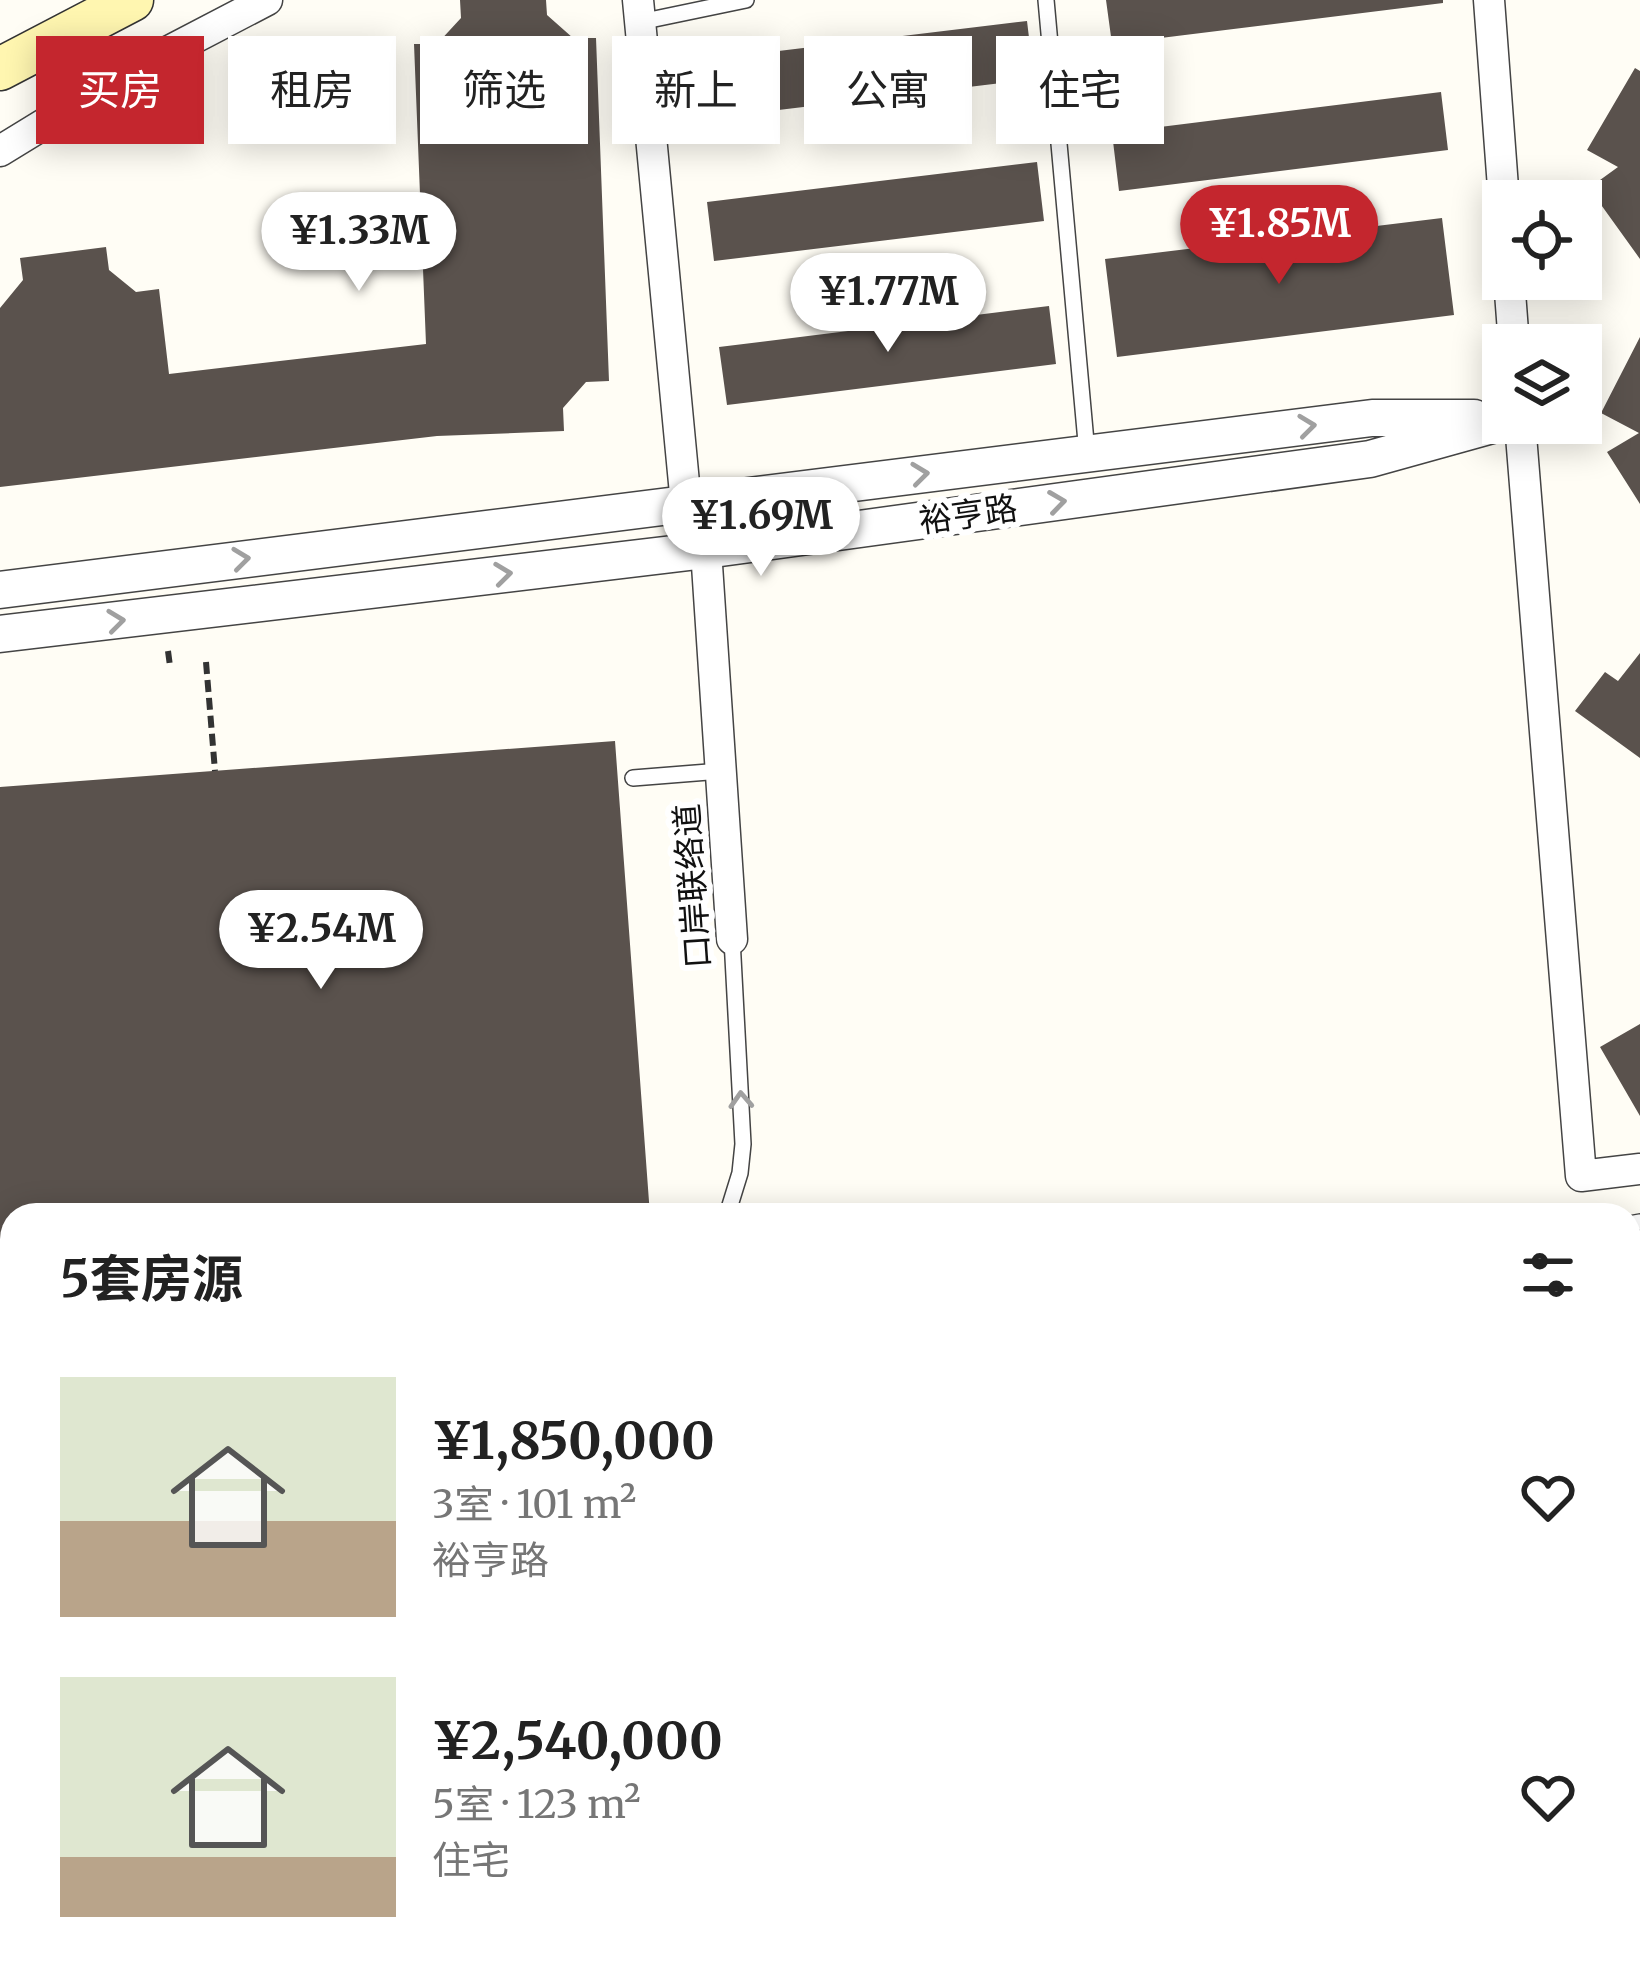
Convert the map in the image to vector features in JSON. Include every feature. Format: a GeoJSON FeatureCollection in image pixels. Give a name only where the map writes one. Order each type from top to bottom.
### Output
{"type":"FeatureCollection","features":[{"type":"Feature","properties":{"kind":"main road"},"geometry":{"type":"LineString","coordinates":[[0,69],[132,0]]}},
{"type":"Feature","properties":{"kind":"street"},"geometry":{"type":"LineString","coordinates":[[0,151],[129,72],[267,0]]}},
{"type":"Feature","properties":{"kind":"street"},"geometry":{"type":"LineString","coordinates":[[1489,0],[1502,180]]}},
{"type":"Feature","properties":{"kind":"street"},"geometry":{"type":"LineString","coordinates":[[639,11],[686,503]]}},
{"type":"Feature","properties":{"kind":"street","name":"裕亨路"},"geometry":{"type":"LineString","coordinates":[[0,590],[1372,418],[1482,420]]}},
{"type":"Feature","properties":{"kind":"street","name":"裕亨路"},"geometry":{"type":"LineString","coordinates":[[0,634],[706,550],[1370,459],[1482,426]]}},
{"type":"Feature","properties":{"kind":"street"},"geometry":{"type":"LineString","coordinates":[[1522,444],[1581,1176],[1640,1169]]}},
{"type":"Feature","properties":{"kind":"street","name":"口岸联络道"},"geometry":{"type":"LineString","coordinates":[[706,550],[732,939]]}},
{"type":"Feature","properties":{"kind":"lane"},"geometry":{"type":"LineString","coordinates":[[639,11],[746,0]]}},
{"type":"Feature","properties":{"kind":"lane"},"geometry":{"type":"LineString","coordinates":[[1046,0],[1087,453]]}},
{"type":"Feature","properties":{"kind":"lane"},"geometry":{"type":"LineString","coordinates":[[633,778],[721,771]]}},
{"type":"Feature","properties":{"kind":"lane","name":"口岸联络道"},"geometry":{"type":"LineString","coordinates":[[731,1203],[743,1144],[732,939]]}},
{"type":"Feature","properties":{"kind":"path"},"geometry":{"type":"LineString","coordinates":[[206,662],[215,771]]}},
{"type":"Feature","properties":{"kind":"building"},"geometry":{"type":"Polygon","coordinates":[[[460,0],[546,0],[547,15],[571,36],[444,36],[461,18],[460,0]]]}},
{"type":"Feature","properties":{"kind":"building"},"geometry":{"type":"Polygon","coordinates":[[[1106,0],[1443,0],[1164,38],[1111,36],[1106,0]]]}},
{"type":"Feature","properties":{"kind":"building"},"geometry":{"type":"Polygon","coordinates":[[[1027,21],[1029,36],[996,36],[996,84],[972,87],[972,36],[903,36],[1027,21]]]}},
{"type":"Feature","properties":{"kind":"building"},"geometry":{"type":"Polygon","coordinates":[[[588,38],[596,38],[609,381],[586,382],[563,408],[564,431],[437,436],[0,487],[0,308],[23,280],[20,258],[106,247],[109,270],[136,292],[159,289],[169,374],[426,344],[414,44],[420,44],[420,144],[588,144],[588,38]]]}},
{"type":"Feature","properties":{"kind":"building"},"geometry":{"type":"Polygon","coordinates":[[[804,48],[804,107],[780,110],[780,51],[804,48]]]}},
{"type":"Feature","properties":{"kind":"building"},"geometry":{"type":"Polygon","coordinates":[[[1635,68],[1640,71],[1640,259],[1602,206],[1600,180],[1618,167],[1587,150],[1635,68]]]}},
{"type":"Feature","properties":{"kind":"building"},"geometry":{"type":"Polygon","coordinates":[[[1441,92],[1448,150],[1119,191],[1113,144],[1164,144],[1164,127],[1441,92]]]}},
{"type":"Feature","properties":{"kind":"building"},"geometry":{"type":"Polygon","coordinates":[[[1037,162],[1044,221],[714,261],[707,202],[1037,162]]]}},
{"type":"Feature","properties":{"kind":"building"},"geometry":{"type":"Polygon","coordinates":[[[1442,218],[1454,315],[1117,357],[1105,259],[1442,218]]]}},
{"type":"Feature","properties":{"kind":"building"},"geometry":{"type":"Polygon","coordinates":[[[1049,306],[1056,364],[727,405],[719,347],[1049,306]]]}},
{"type":"Feature","properties":{"kind":"building"},"geometry":{"type":"Polygon","coordinates":[[[1640,337],[1640,504],[1607,452],[1639,433],[1602,411],[1640,337]]]}},
{"type":"Feature","properties":{"kind":"building"},"geometry":{"type":"Polygon","coordinates":[[[1640,653],[1640,758],[1575,711],[1605,672],[1618,681],[1640,653]]]}},
{"type":"Feature","properties":{"kind":"building"},"geometry":{"type":"Polygon","coordinates":[[[615,741],[649,1203],[0,1203],[0,787],[615,741]]]}},
{"type":"Feature","properties":{"kind":"building"},"geometry":{"type":"Polygon","coordinates":[[[1640,1024],[1640,1116],[1600,1047],[1640,1024]]]}}]}
